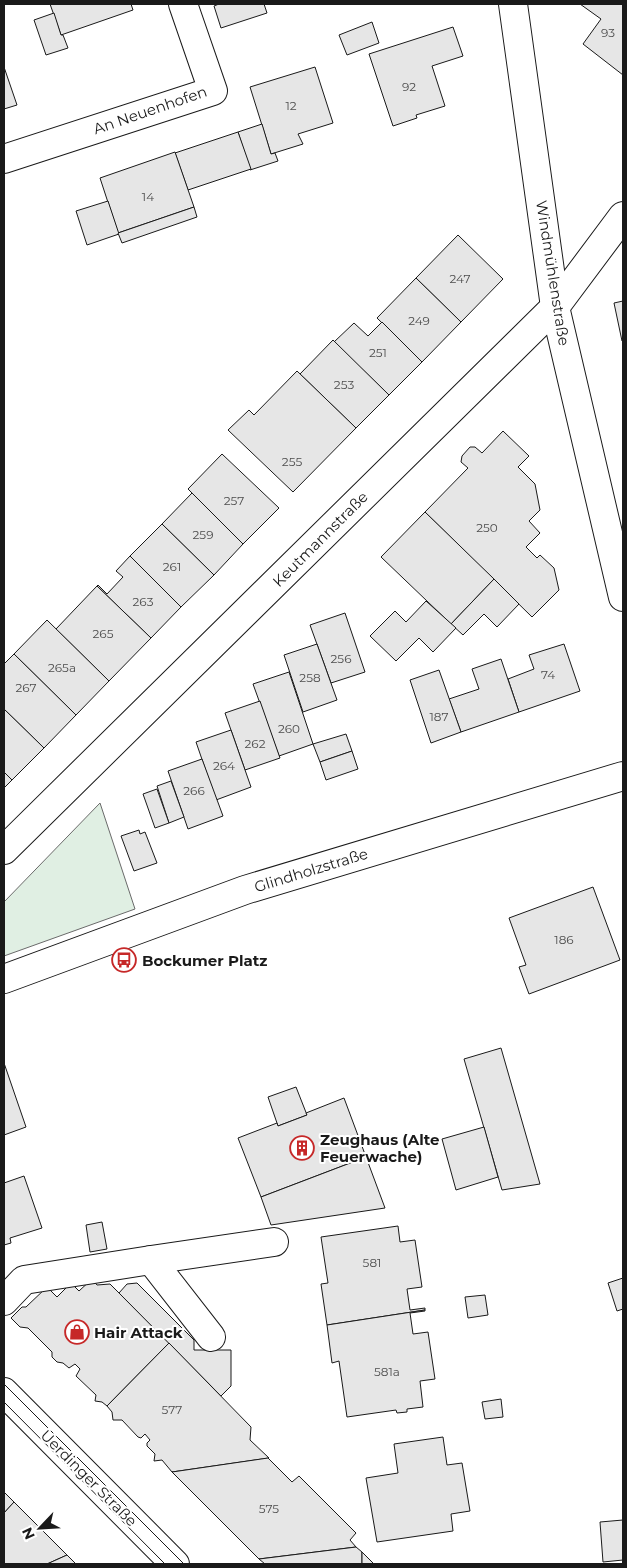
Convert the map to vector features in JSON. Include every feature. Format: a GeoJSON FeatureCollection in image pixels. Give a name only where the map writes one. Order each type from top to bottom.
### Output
{"type":"FeatureCollection","features":[{"type":"Feature","properties":{"kind":"street","name":"An Neuenhofen"},"geometry":{"type":"LineString","coordinates":[[4,159],[213,91],[184,4]]}},
{"type":"Feature","properties":{"kind":"street","name":"Windmühlenstraße"},"geometry":{"type":"LineString","coordinates":[[513,4],[555,307],[623,597]]}},
{"type":"Feature","properties":{"kind":"street","name":"Keutmannstraße"},"geometry":{"type":"LineString","coordinates":[[4,850],[555,307],[623,216]]}},
{"type":"Feature","properties":{"kind":"street","name":"Glindholzstraße"},"geometry":{"type":"LineString","coordinates":[[4,979],[244,890],[623,776]]}},
{"type":"Feature","properties":{"kind":"street"},"geometry":{"type":"LineString","coordinates":[[4,1301],[24,1280],[274,1242]]}},
{"type":"Feature","properties":{"kind":"street"},"geometry":{"type":"LineString","coordinates":[[151,1260],[211,1337]]}},
{"type":"Feature","properties":{"kind":"street","name":"Uerdinger Straße"},"geometry":{"type":"LineString","coordinates":[[4,1394],[175,1564]]}},
{"type":"Feature","properties":{"kind":"green space"},"geometry":{"type":"Polygon","coordinates":[[[100,803],[135,909],[4,956],[4,902],[100,803]]]}},
{"type":"Feature","properties":{"kind":"building"},"geometry":{"type":"Polygon","coordinates":[[[50,4],[131,4],[133,10],[61,35],[50,4]]]}},
{"type":"Feature","properties":{"kind":"building"},"geometry":{"type":"Polygon","coordinates":[[[219,4],[264,4],[267,13],[221,28],[214,6],[219,4]]]}},
{"type":"Feature","properties":{"kind":"building"},"geometry":{"type":"Polygon","coordinates":[[[580,4],[623,4],[623,75],[583,44],[601,19],[580,4]]]}},
{"type":"Feature","properties":{"kind":"building"},"geometry":{"type":"Polygon","coordinates":[[[54,13],[61,35],[63,35],[68,48],[46,55],[34,20],[54,13]]]}},
{"type":"Feature","properties":{"kind":"building"},"geometry":{"type":"Polygon","coordinates":[[[372,22],[379,43],[347,55],[339,35],[372,22]]]}},
{"type":"Feature","properties":{"kind":"building"},"geometry":{"type":"Polygon","coordinates":[[[453,27],[463,56],[432,66],[445,106],[416,115],[417,118],[393,126],[369,54],[453,27]]]}},
{"type":"Feature","properties":{"kind":"building"},"geometry":{"type":"Polygon","coordinates":[[[4,67],[17,105],[4,109],[4,67]]]}},
{"type":"Feature","properties":{"kind":"building"},"geometry":{"type":"Polygon","coordinates":[[[315,67],[333,123],[298,134],[303,144],[271,154],[250,87],[315,67]]]}},
{"type":"Feature","properties":{"kind":"building"},"geometry":{"type":"Polygon","coordinates":[[[262,124],[271,154],[275,153],[278,161],[250,170],[238,132],[262,124]]]}},
{"type":"Feature","properties":{"kind":"building"},"geometry":{"type":"Polygon","coordinates":[[[238,132],[251,169],[188,190],[175,153],[238,132]]]}},
{"type":"Feature","properties":{"kind":"building"},"geometry":{"type":"Polygon","coordinates":[[[175,152],[194,207],[118,233],[100,178],[175,152]]]}},
{"type":"Feature","properties":{"kind":"building"},"geometry":{"type":"Polygon","coordinates":[[[108,201],[119,234],[87,245],[76,211],[108,201]]]}},
{"type":"Feature","properties":{"kind":"building"},"geometry":{"type":"Polygon","coordinates":[[[194,207],[197,217],[122,243],[118,233],[194,207]]]}},
{"type":"Feature","properties":{"kind":"building"},"geometry":{"type":"Polygon","coordinates":[[[458,235],[503,279],[461,322],[416,278],[458,235]]]}},
{"type":"Feature","properties":{"kind":"building"},"geometry":{"type":"Polygon","coordinates":[[[416,278],[461,322],[422,362],[377,318],[416,278]]]}},
{"type":"Feature","properties":{"kind":"building"},"geometry":{"type":"Polygon","coordinates":[[[623,301],[623,341],[622,341],[614,303],[623,301]]]}},
{"type":"Feature","properties":{"kind":"building"},"geometry":{"type":"Polygon","coordinates":[[[382,322],[422,362],[389,395],[334,342],[354,323],[368,336],[382,322]]]}},
{"type":"Feature","properties":{"kind":"building"},"geometry":{"type":"Polygon","coordinates":[[[333,340],[389,395],[356,428],[300,374],[333,340]]]}},
{"type":"Feature","properties":{"kind":"building"},"geometry":{"type":"Polygon","coordinates":[[[297,371],[356,428],[293,492],[228,430],[249,410],[254,415],[297,371]]]}},
{"type":"Feature","properties":{"kind":"building"},"geometry":{"type":"Polygon","coordinates":[[[503,431],[529,456],[518,467],[535,484],[540,510],[529,521],[540,533],[526,547],[537,558],[540,555],[554,568],[559,590],[532,617],[425,512],[468,468],[461,462],[462,456],[470,447],[475,447],[482,453],[503,431]]]}},
{"type":"Feature","properties":{"kind":"building"},"geometry":{"type":"Polygon","coordinates":[[[222,454],[279,508],[243,544],[188,489],[222,454]]]}},
{"type":"Feature","properties":{"kind":"building"},"geometry":{"type":"Polygon","coordinates":[[[192,493],[243,544],[214,575],[162,524],[192,493]]]}},
{"type":"Feature","properties":{"kind":"building"},"geometry":{"type":"Polygon","coordinates":[[[425,512],[494,579],[451,624],[381,557],[425,512]]]}},
{"type":"Feature","properties":{"kind":"building"},"geometry":{"type":"Polygon","coordinates":[[[162,524],[214,575],[181,607],[130,556],[162,524]]]}},
{"type":"Feature","properties":{"kind":"building"},"geometry":{"type":"Polygon","coordinates":[[[130,556],[181,607],[151,638],[97,586],[107,594],[123,577],[116,571],[130,556]]]}},
{"type":"Feature","properties":{"kind":"building"},"geometry":{"type":"Polygon","coordinates":[[[494,579],[519,604],[497,627],[484,614],[463,635],[451,624],[494,579]]]}},
{"type":"Feature","properties":{"kind":"building"},"geometry":{"type":"Polygon","coordinates":[[[97,586],[151,638],[109,681],[56,629],[97,586]]]}},
{"type":"Feature","properties":{"kind":"building"},"geometry":{"type":"Polygon","coordinates":[[[426,601],[456,628],[433,652],[419,638],[396,661],[370,636],[395,611],[406,622],[426,601]]]}},
{"type":"Feature","properties":{"kind":"building"},"geometry":{"type":"Polygon","coordinates":[[[345,613],[365,672],[331,683],[310,625],[345,613]]]}},
{"type":"Feature","properties":{"kind":"building"},"geometry":{"type":"Polygon","coordinates":[[[47,620],[109,681],[76,715],[14,654],[47,620]]]}},
{"type":"Feature","properties":{"kind":"building"},"geometry":{"type":"Polygon","coordinates":[[[317,644],[337,700],[303,712],[284,655],[317,644]]]}},
{"type":"Feature","properties":{"kind":"building"},"geometry":{"type":"Polygon","coordinates":[[[564,644],[580,691],[519,712],[508,679],[534,669],[529,655],[564,644]]]}},
{"type":"Feature","properties":{"kind":"building"},"geometry":{"type":"Polygon","coordinates":[[[14,654],[76,715],[44,748],[4,709],[4,664],[14,654]]]}},
{"type":"Feature","properties":{"kind":"building"},"geometry":{"type":"Polygon","coordinates":[[[501,659],[519,712],[461,732],[449,699],[479,689],[472,669],[501,659]]]}},
{"type":"Feature","properties":{"kind":"building"},"geometry":{"type":"Polygon","coordinates":[[[439,670],[461,732],[431,743],[410,680],[439,670]]]}},
{"type":"Feature","properties":{"kind":"building"},"geometry":{"type":"Polygon","coordinates":[[[289,672],[313,744],[279,756],[253,684],[289,672]]]}},
{"type":"Feature","properties":{"kind":"building"},"geometry":{"type":"Polygon","coordinates":[[[260,701],[280,758],[245,770],[225,713],[260,701]]]}},
{"type":"Feature","properties":{"kind":"building"},"geometry":{"type":"Polygon","coordinates":[[[4,709],[44,748],[12,780],[4,772],[4,709]]]}},
{"type":"Feature","properties":{"kind":"building"},"geometry":{"type":"Polygon","coordinates":[[[231,730],[251,787],[216,800],[196,742],[231,730]]]}},
{"type":"Feature","properties":{"kind":"building"},"geometry":{"type":"Polygon","coordinates":[[[346,734],[352,751],[320,762],[313,744],[346,734]]]}},
{"type":"Feature","properties":{"kind":"building"},"geometry":{"type":"Polygon","coordinates":[[[352,751],[358,769],[326,780],[320,762],[352,751]]]}},
{"type":"Feature","properties":{"kind":"building"},"geometry":{"type":"Polygon","coordinates":[[[202,759],[223,816],[188,829],[168,771],[202,759]]]}},
{"type":"Feature","properties":{"kind":"building"},"geometry":{"type":"Polygon","coordinates":[[[4,772],[12,780],[4,788],[4,772]]]}},
{"type":"Feature","properties":{"kind":"building"},"geometry":{"type":"Polygon","coordinates":[[[171,781],[184,817],[169,823],[157,786],[171,781]]]}},
{"type":"Feature","properties":{"kind":"building"},"geometry":{"type":"Polygon","coordinates":[[[157,789],[169,823],[155,828],[143,794],[157,789]]]}},
{"type":"Feature","properties":{"kind":"building"},"geometry":{"type":"Polygon","coordinates":[[[139,830],[140,834],[145,832],[157,863],[134,871],[121,836],[139,830]]]}},
{"type":"Feature","properties":{"kind":"building"},"geometry":{"type":"Polygon","coordinates":[[[593,887],[620,960],[529,994],[519,967],[526,965],[509,918],[593,887]]]}},
{"type":"Feature","properties":{"kind":"building"},"geometry":{"type":"Polygon","coordinates":[[[501,1048],[540,1184],[502,1190],[464,1059],[501,1048]]]}},
{"type":"Feature","properties":{"kind":"building"},"geometry":{"type":"Polygon","coordinates":[[[4,1063],[26,1127],[4,1135],[4,1063]]]}},
{"type":"Feature","properties":{"kind":"building"},"geometry":{"type":"Polygon","coordinates":[[[296,1087],[307,1115],[278,1126],[268,1097],[296,1087]]]}},
{"type":"Feature","properties":{"kind":"building","name":"Zeughaus (Alte Feuerwache)"},"geometry":{"type":"Polygon","coordinates":[[[344,1098],[366,1157],[261,1197],[238,1138],[277,1123],[278,1126],[344,1098]]]}},
{"type":"Feature","properties":{"kind":"building"},"geometry":{"type":"Polygon","coordinates":[[[484,1127],[498,1177],[456,1190],[442,1139],[484,1127]]]}},
{"type":"Feature","properties":{"kind":"building"},"geometry":{"type":"Polygon","coordinates":[[[366,1157],[385,1208],[271,1225],[261,1197],[366,1157]]]}},
{"type":"Feature","properties":{"kind":"building"},"geometry":{"type":"Polygon","coordinates":[[[24,1176],[42,1228],[10,1238],[11,1243],[4,1245],[4,1183],[24,1176]]]}},
{"type":"Feature","properties":{"kind":"building"},"geometry":{"type":"Polygon","coordinates":[[[102,1222],[107,1249],[90,1252],[86,1225],[102,1222]]]}},
{"type":"Feature","properties":{"kind":"building"},"geometry":{"type":"Polygon","coordinates":[[[398,1226],[400,1242],[415,1240],[422,1287],[407,1289],[410,1310],[425,1308],[425,1310],[327,1325],[321,1284],[328,1283],[321,1237],[398,1226]]]}},
{"type":"Feature","properties":{"kind":"building"},"geometry":{"type":"Polygon","coordinates":[[[623,1278],[623,1309],[617,1311],[608,1283],[623,1278]]]}},
{"type":"Feature","properties":{"kind":"building"},"geometry":{"type":"Polygon","coordinates":[[[92,1279],[97,1285],[110,1284],[169,1343],[107,1406],[102,1402],[95,1401],[96,1395],[76,1376],[80,1369],[75,1364],[69,1368],[63,1363],[57,1362],[52,1357],[52,1352],[28,1328],[20,1327],[11,1318],[47,1287],[57,1297],[71,1283],[79,1291],[92,1279]]]}},
{"type":"Feature","properties":{"kind":"building"},"geometry":{"type":"Polygon","coordinates":[[[137,1283],[194,1340],[194,1350],[231,1350],[231,1386],[221,1396],[119,1293],[127,1284],[137,1283]]]}},
{"type":"Feature","properties":{"kind":"building"},"geometry":{"type":"Polygon","coordinates":[[[485,1295],[488,1315],[468,1318],[465,1297],[485,1295]]]}},
{"type":"Feature","properties":{"kind":"building"},"geometry":{"type":"Polygon","coordinates":[[[425,1310],[410,1313],[413,1334],[428,1332],[435,1379],[420,1381],[423,1407],[407,1409],[407,1412],[397,1413],[396,1410],[347,1417],[339,1361],[332,1363],[327,1325],[425,1310]]]}},
{"type":"Feature","properties":{"kind":"building"},"geometry":{"type":"Polygon","coordinates":[[[169,1343],[251,1427],[250,1440],[269,1458],[172,1472],[162,1460],[154,1461],[155,1454],[147,1446],[150,1440],[145,1434],[141,1438],[138,1437],[122,1420],[113,1420],[112,1412],[107,1406],[169,1343]]]}},
{"type":"Feature","properties":{"kind":"building"},"geometry":{"type":"Polygon","coordinates":[[[501,1399],[503,1417],[485,1419],[482,1402],[501,1399]]]}},
{"type":"Feature","properties":{"kind":"building"},"geometry":{"type":"Polygon","coordinates":[[[443,1437],[447,1465],[462,1463],[470,1511],[451,1514],[453,1531],[377,1542],[366,1478],[398,1473],[394,1444],[443,1437]]]}},
{"type":"Feature","properties":{"kind":"building"},"geometry":{"type":"Polygon","coordinates":[[[268,1458],[292,1482],[299,1476],[356,1533],[350,1540],[356,1547],[259,1559],[172,1472],[268,1458]]]}},
{"type":"Feature","properties":{"kind":"building"},"geometry":{"type":"Polygon","coordinates":[[[4,1492],[14,1502],[4,1513],[4,1492]]]}},
{"type":"Feature","properties":{"kind":"building"},"geometry":{"type":"Polygon","coordinates":[[[14,1502],[67,1555],[47,1564],[4,1564],[4,1513],[14,1502]]]}},
{"type":"Feature","properties":{"kind":"building"},"geometry":{"type":"Polygon","coordinates":[[[623,1520],[623,1560],[603,1562],[600,1522],[623,1520]]]}},
{"type":"Feature","properties":{"kind":"building"},"geometry":{"type":"Polygon","coordinates":[[[356,1547],[362,1552],[362,1564],[265,1564],[259,1559],[356,1547]]]}},
{"type":"Feature","properties":{"kind":"building"},"geometry":{"type":"Polygon","coordinates":[[[362,1552],[374,1564],[362,1564],[362,1552]]]}},
{"type":"Feature","properties":{"kind":"building"},"geometry":{"type":"Polygon","coordinates":[[[67,1555],[76,1564],[47,1564],[67,1555]]]}},
{"type":"Feature","properties":{"kind":"tram line"},"geometry":{"type":"LineString","coordinates":[[4,1384],[184,1564]]}},
{"type":"Feature","properties":{"kind":"tram line"},"geometry":{"type":"LineString","coordinates":[[4,1402],[165,1564]]}},
{"type":"Feature","properties":{"kind":"place","name":"Bockumer Platz"},"geometry":{"type":"Point","coordinates":[124,960]}},
{"type":"Feature","properties":{"kind":"place","name":"Zeughaus (Alte Feuerwache)"},"geometry":{"type":"Point","coordinates":[302,1148]}},
{"type":"Feature","properties":{"kind":"place","name":"Hair Attack"},"geometry":{"type":"Point","coordinates":[77,1332]}}]}
